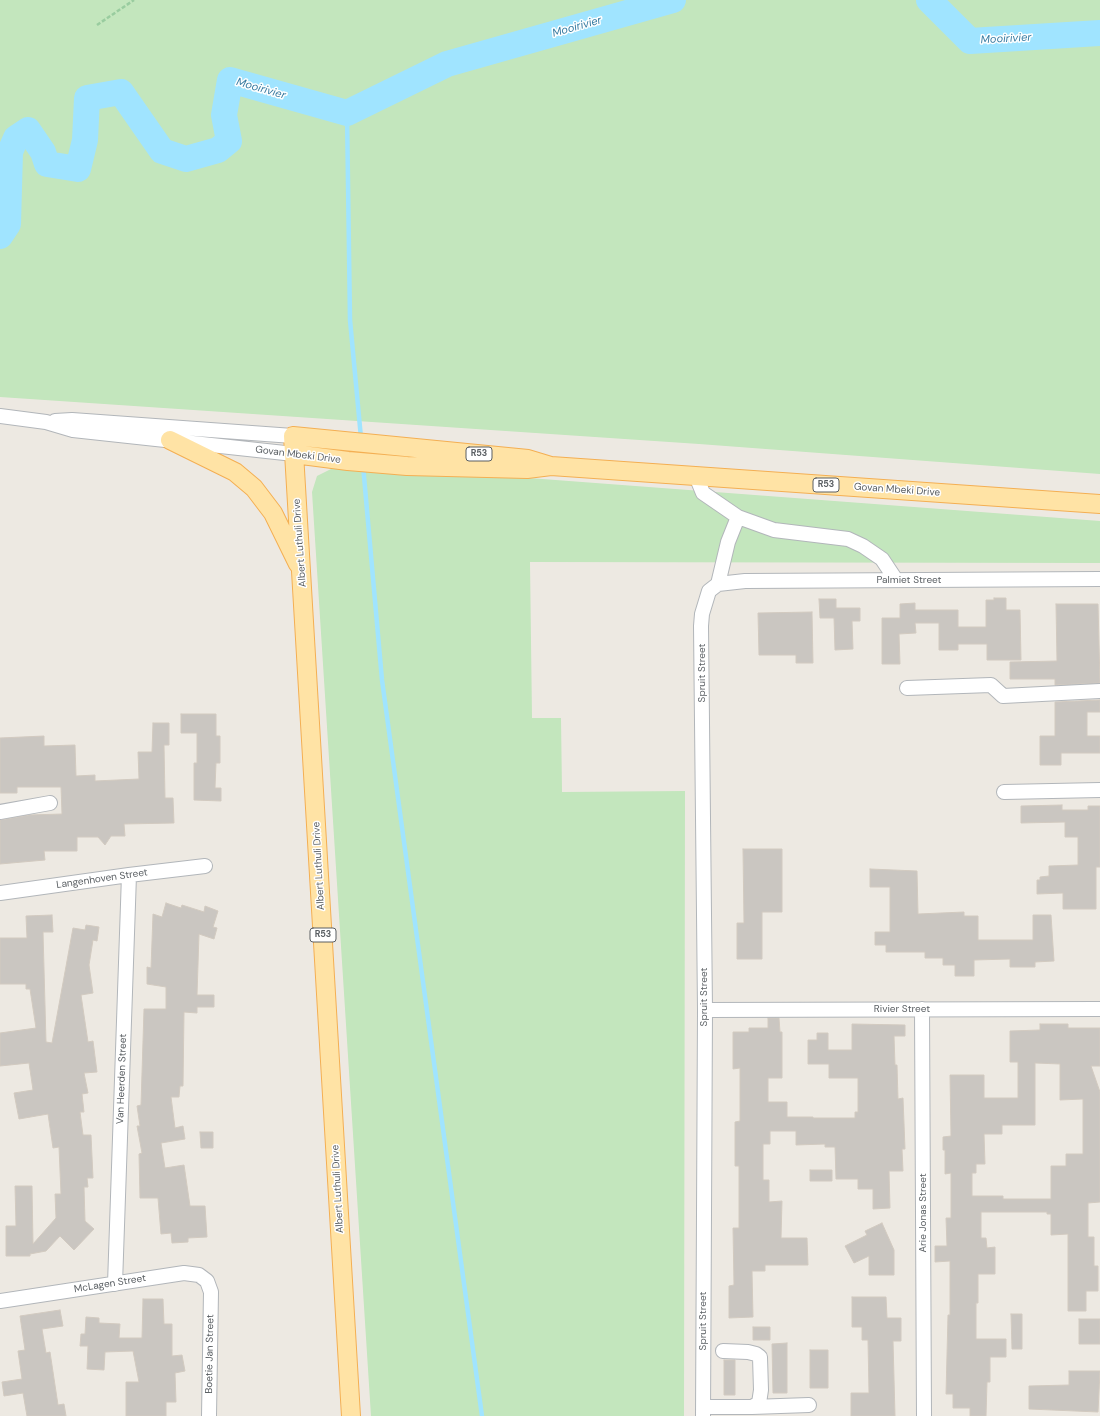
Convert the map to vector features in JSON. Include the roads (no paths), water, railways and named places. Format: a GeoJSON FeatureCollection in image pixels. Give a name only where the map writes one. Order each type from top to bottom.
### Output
{"type":"FeatureCollection","features":[{"type":"Feature","properties":{"kind":"main road","name":"Govan Mbeki Drive"},"geometry":{"type":"LineString","coordinates":[[293,436],[528,459],[551,466]]}},
{"type":"Feature","properties":{"kind":"main road","name":"Albert Luthuli Drive"},"geometry":{"type":"LineString","coordinates":[[293,436],[351,1416]]}},
{"type":"Feature","properties":{"kind":"main road"},"geometry":{"type":"LineString","coordinates":[[170,440],[235,472],[254,488],[273,513],[302,572]]}},
{"type":"Feature","properties":{"kind":"main road","name":"Govan Mbeki Drive"},"geometry":{"type":"LineString","coordinates":[[294,454],[348,461],[407,466],[527,469],[551,466],[1100,504]]}},
{"type":"Feature","properties":{"kind":"street","name":"Govan Mbeki Drive"},"geometry":{"type":"LineString","coordinates":[[0,416],[46,422],[73,430],[294,454]]}},
{"type":"Feature","properties":{"kind":"street","name":"Govan Mbeki Drive"},"geometry":{"type":"LineString","coordinates":[[46,422],[72,420],[293,436]]}},
{"type":"Feature","properties":{"kind":"street"},"geometry":{"type":"LineString","coordinates":[[696,476],[704,493],[738,517],[774,530],[848,539],[882,559],[896,580]]}},
{"type":"Feature","properties":{"kind":"street"},"geometry":{"type":"LineString","coordinates":[[718,584],[728,542],[738,517]]}},
{"type":"Feature","properties":{"kind":"street","name":"Palmiet Street"},"geometry":{"type":"LineString","coordinates":[[718,584],[745,582],[896,580],[1100,579]]}},
{"type":"Feature","properties":{"kind":"street","name":"Spruit Street"},"geometry":{"type":"LineString","coordinates":[[703,1412],[705,1010],[702,614],[709,591],[718,584]]}},
{"type":"Feature","properties":{"kind":"street"},"geometry":{"type":"LineString","coordinates":[[907,688],[991,685],[1000,695],[1003,696],[1100,691]]}},
{"type":"Feature","properties":{"kind":"street"},"geometry":{"type":"LineString","coordinates":[[1004,792],[1100,790]]}},
{"type":"Feature","properties":{"kind":"street"},"geometry":{"type":"LineString","coordinates":[[0,812],[50,803]]}},
{"type":"Feature","properties":{"kind":"street","name":"Langenhoven Street"},"geometry":{"type":"LineString","coordinates":[[0,894],[129,875],[205,866]]}},
{"type":"Feature","properties":{"kind":"street","name":"Van Heerden Street"},"geometry":{"type":"LineString","coordinates":[[114,1284],[129,875]]}},
{"type":"Feature","properties":{"kind":"street","name":"Arie Jonas Street"},"geometry":{"type":"LineString","coordinates":[[922,1009],[924,1416]]}},
{"type":"Feature","properties":{"kind":"street","name":"Rivier Street"},"geometry":{"type":"LineString","coordinates":[[705,1010],[1100,1009]]}},
{"type":"Feature","properties":{"kind":"street","name":"McLagen Street"},"geometry":{"type":"LineString","coordinates":[[0,1301],[184,1273],[199,1275],[206,1281],[211,1292]]}},
{"type":"Feature","properties":{"kind":"street","name":"Boetie Jan Street"},"geometry":{"type":"LineString","coordinates":[[209,1416],[211,1292]]}},
{"type":"Feature","properties":{"kind":"street"},"geometry":{"type":"LineString","coordinates":[[723,1351],[748,1352],[756,1354],[760,1357],[761,1390],[759,1403],[752,1407]]}},
{"type":"Feature","properties":{"kind":"street"},"geometry":{"type":"LineString","coordinates":[[703,1412],[752,1407],[809,1405]]}},
{"type":"Feature","properties":{"kind":"waterway","name":"Mooirivier"},"geometry":{"type":"LineString","coordinates":[[0,236],[8,224],[10,152],[16,138],[28,130],[43,152],[47,164],[78,169],[85,140],[87,98],[121,92],[162,151],[186,159],[218,150],[229,141],[224,115],[230,80],[347,113],[447,64],[673,0]]}},
{"type":"Feature","properties":{"kind":"waterway","name":"Mooirivier"},"geometry":{"type":"LineString","coordinates":[[929,0],[970,41],[1100,33]]}},
{"type":"Feature","properties":{"kind":"waterway"},"geometry":{"type":"LineString","coordinates":[[347,113],[350,320],[361,438]]}},
{"type":"Feature","properties":{"kind":"waterway"},"geometry":{"type":"LineString","coordinates":[[363,465],[382,680],[482,1416]]}}]}
